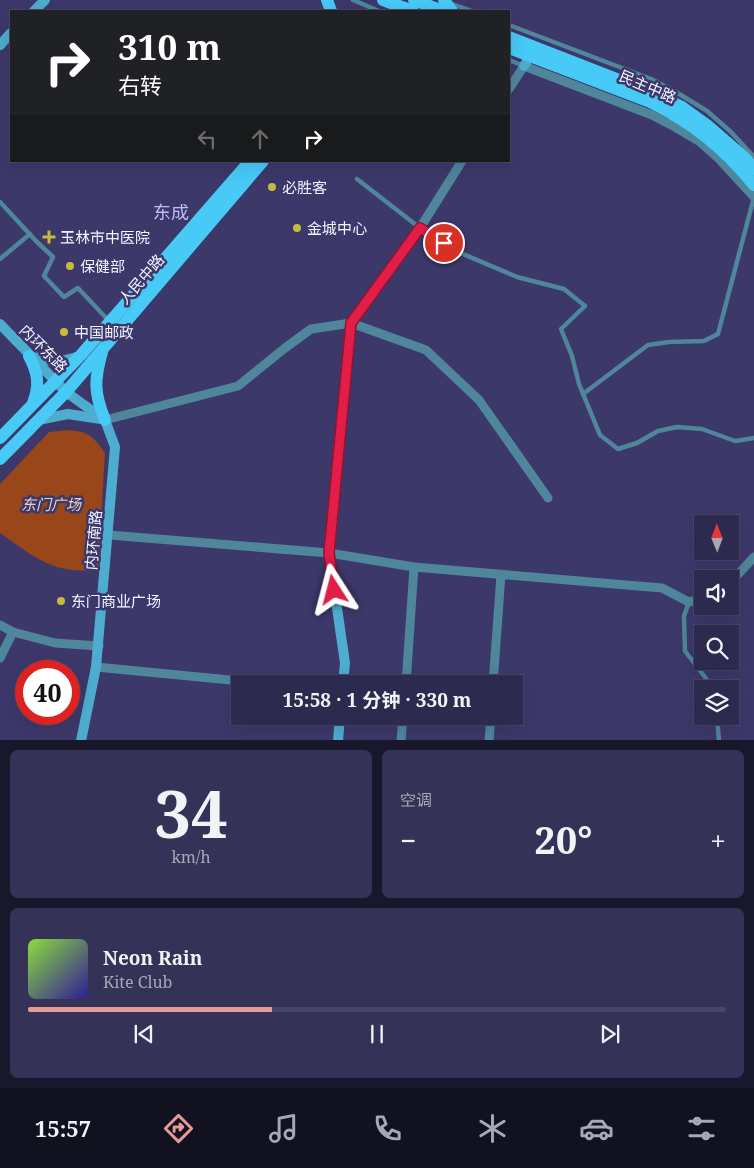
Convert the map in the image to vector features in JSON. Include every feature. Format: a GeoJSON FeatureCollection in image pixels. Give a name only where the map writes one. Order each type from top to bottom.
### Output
{"type":"FeatureCollection","features":[{"type":"Feature","properties":{"kind":"main road"},"geometry":{"type":"LineString","coordinates":[[35,10],[45,0]]}},
{"type":"Feature","properties":{"kind":"main road"},"geometry":{"type":"LineString","coordinates":[[385,5],[445,5]]}},
{"type":"Feature","properties":{"kind":"main road","name":"民主中路"},"geometry":{"type":"LineString","coordinates":[[510,37],[645,90],[682,107],[707,125],[745,158],[754,169]]}},
{"type":"Feature","properties":{"kind":"main road","name":"民主中路"},"geometry":{"type":"LineString","coordinates":[[510,49],[527,61],[650,102],[672,113],[700,131],[721,149],[754,185]]}},
{"type":"Feature","properties":{"kind":"main road","name":"人民中路"},"geometry":{"type":"LineString","coordinates":[[0,438],[57,382],[249,162]]}},
{"type":"Feature","properties":{"kind":"main road","name":"人民中路"},"geometry":{"type":"LineString","coordinates":[[0,459],[66,392],[262,162]]}},
{"type":"Feature","properties":{"kind":"main road"},"geometry":{"type":"LineString","coordinates":[[344,675],[345,663],[329,553],[351,323]]}},
{"type":"Feature","properties":{"kind":"main road","name":"内环东路"},"geometry":{"type":"LineString","coordinates":[[0,324],[66,392]]}},
{"type":"Feature","properties":{"kind":"main road"},"geometry":{"type":"LineString","coordinates":[[103,349],[95,378],[98,399],[105,420]]}},
{"type":"Feature","properties":{"kind":"main road"},"geometry":{"type":"LineString","coordinates":[[29,356],[48,362],[65,361],[81,355]]}},
{"type":"Feature","properties":{"kind":"main road"},"geometry":{"type":"LineString","coordinates":[[29,356],[37,372],[38,386],[32,406]]}},
{"type":"Feature","properties":{"kind":"main road"},"geometry":{"type":"LineString","coordinates":[[66,392],[105,420]]}},
{"type":"Feature","properties":{"kind":"main road"},"geometry":{"type":"LineString","coordinates":[[38,420],[68,414],[85,415],[105,420]]}},
{"type":"Feature","properties":{"kind":"main road","name":"内环南路"},"geometry":{"type":"LineString","coordinates":[[81,740],[99,646],[109,535],[115,446],[105,420]]}},
{"type":"Feature","properties":{"kind":"main road"},"geometry":{"type":"LineString","coordinates":[[338,740],[339,725]]}},
{"type":"Feature","properties":{"kind":"street"},"geometry":{"type":"LineString","coordinates":[[510,87],[527,61],[652,115],[700,142],[719,159],[754,197]]}},
{"type":"Feature","properties":{"kind":"street"},"geometry":{"type":"LineString","coordinates":[[351,323],[420,228],[461,162]]}},
{"type":"Feature","properties":{"kind":"street"},"geometry":{"type":"LineString","coordinates":[[105,420],[238,386],[285,348],[311,330],[351,323],[426,350],[479,400],[548,498]]}},
{"type":"Feature","properties":{"kind":"street"},"geometry":{"type":"LineString","coordinates":[[109,535],[329,553],[414,567],[662,588],[690,602],[694,601]]}},
{"type":"Feature","properties":{"kind":"street"},"geometry":{"type":"LineString","coordinates":[[739,573],[754,557]]}},
{"type":"Feature","properties":{"kind":"street"},"geometry":{"type":"LineString","coordinates":[[407,675],[414,567]]}},
{"type":"Feature","properties":{"kind":"street"},"geometry":{"type":"LineString","coordinates":[[494,675],[501,575]]}},
{"type":"Feature","properties":{"kind":"street"},"geometry":{"type":"LineString","coordinates":[[0,626],[13,632],[55,643],[99,646]]}},
{"type":"Feature","properties":{"kind":"street"},"geometry":{"type":"LineString","coordinates":[[0,658],[13,632]]}},
{"type":"Feature","properties":{"kind":"street"},"geometry":{"type":"LineString","coordinates":[[96,667],[231,680]]}},
{"type":"Feature","properties":{"kind":"street"},"geometry":{"type":"LineString","coordinates":[[401,740],[402,725]]}},
{"type":"Feature","properties":{"kind":"street"},"geometry":{"type":"LineString","coordinates":[[489,740],[490,725]]}},
{"type":"Feature","properties":{"kind":"lane"},"geometry":{"type":"LineString","coordinates":[[353,0],[385,5]]}},
{"type":"Feature","properties":{"kind":"lane"},"geometry":{"type":"LineString","coordinates":[[445,5],[468,10]]}},
{"type":"Feature","properties":{"kind":"lane"},"geometry":{"type":"LineString","coordinates":[[510,25],[651,80],[676,92],[707,111],[731,132],[754,157]]}},
{"type":"Feature","properties":{"kind":"lane"},"geometry":{"type":"LineString","coordinates":[[510,60],[527,61]]}},
{"type":"Feature","properties":{"kind":"lane"},"geometry":{"type":"LineString","coordinates":[[357,178],[420,228],[456,251],[517,277],[564,289],[585,306],[561,328],[572,356],[583,394],[600,435],[618,449],[637,443],[658,431],[677,427],[702,429],[735,441],[754,438]]}},
{"type":"Feature","properties":{"kind":"lane"},"geometry":{"type":"LineString","coordinates":[[583,394],[648,345],[704,341],[718,334],[754,197]]}},
{"type":"Feature","properties":{"kind":"lane"},"geometry":{"type":"LineString","coordinates":[[0,202],[53,257],[44,276],[64,297],[78,288],[110,322]]}},
{"type":"Feature","properties":{"kind":"lane"},"geometry":{"type":"LineString","coordinates":[[0,259],[30,234]]}},
{"type":"Feature","properties":{"kind":"lane"},"geometry":{"type":"LineString","coordinates":[[690,602],[684,616],[685,651],[707,680]]}},
{"type":"Feature","properties":{"kind":"lane"},"geometry":{"type":"LineString","coordinates":[[718,725],[719,740]]}},
{"type":"Feature","properties":{"kind":"green space","name":"东门广场"},"geometry":{"type":"Polygon","coordinates":[[[70,430],[87,434],[98,443],[105,453],[98,570],[82,571],[56,567],[35,557],[0,533],[0,484],[49,432],[70,430]]]}},
{"type":"Feature","properties":{"kind":"place","name":"必胜客"},"geometry":{"type":"Point","coordinates":[272,187]}},
{"type":"Feature","properties":{"kind":"place","name":"金城中心"},"geometry":{"type":"Point","coordinates":[297,228]}},
{"type":"Feature","properties":{"kind":"place","name":"玉林市中医院"},"geometry":{"type":"Point","coordinates":[49,237]}},
{"type":"Feature","properties":{"kind":"place","name":"保健部"},"geometry":{"type":"Point","coordinates":[70,266]}},
{"type":"Feature","properties":{"kind":"place","name":"中国邮政"},"geometry":{"type":"Point","coordinates":[64,332]}},
{"type":"Feature","properties":{"kind":"place","name":"东门商业广场"},"geometry":{"type":"Point","coordinates":[61,601]}},
{"type":"Feature","properties":{"kind":"district","name":"东成"},"geometry":{"type":"Point","coordinates":[171,212]}},
{"type":"Feature","properties":{"kind":"route"},"geometry":{"type":"LineString","coordinates":[[334,590],[329,553],[351,323],[420,228],[444,243]]}}]}
